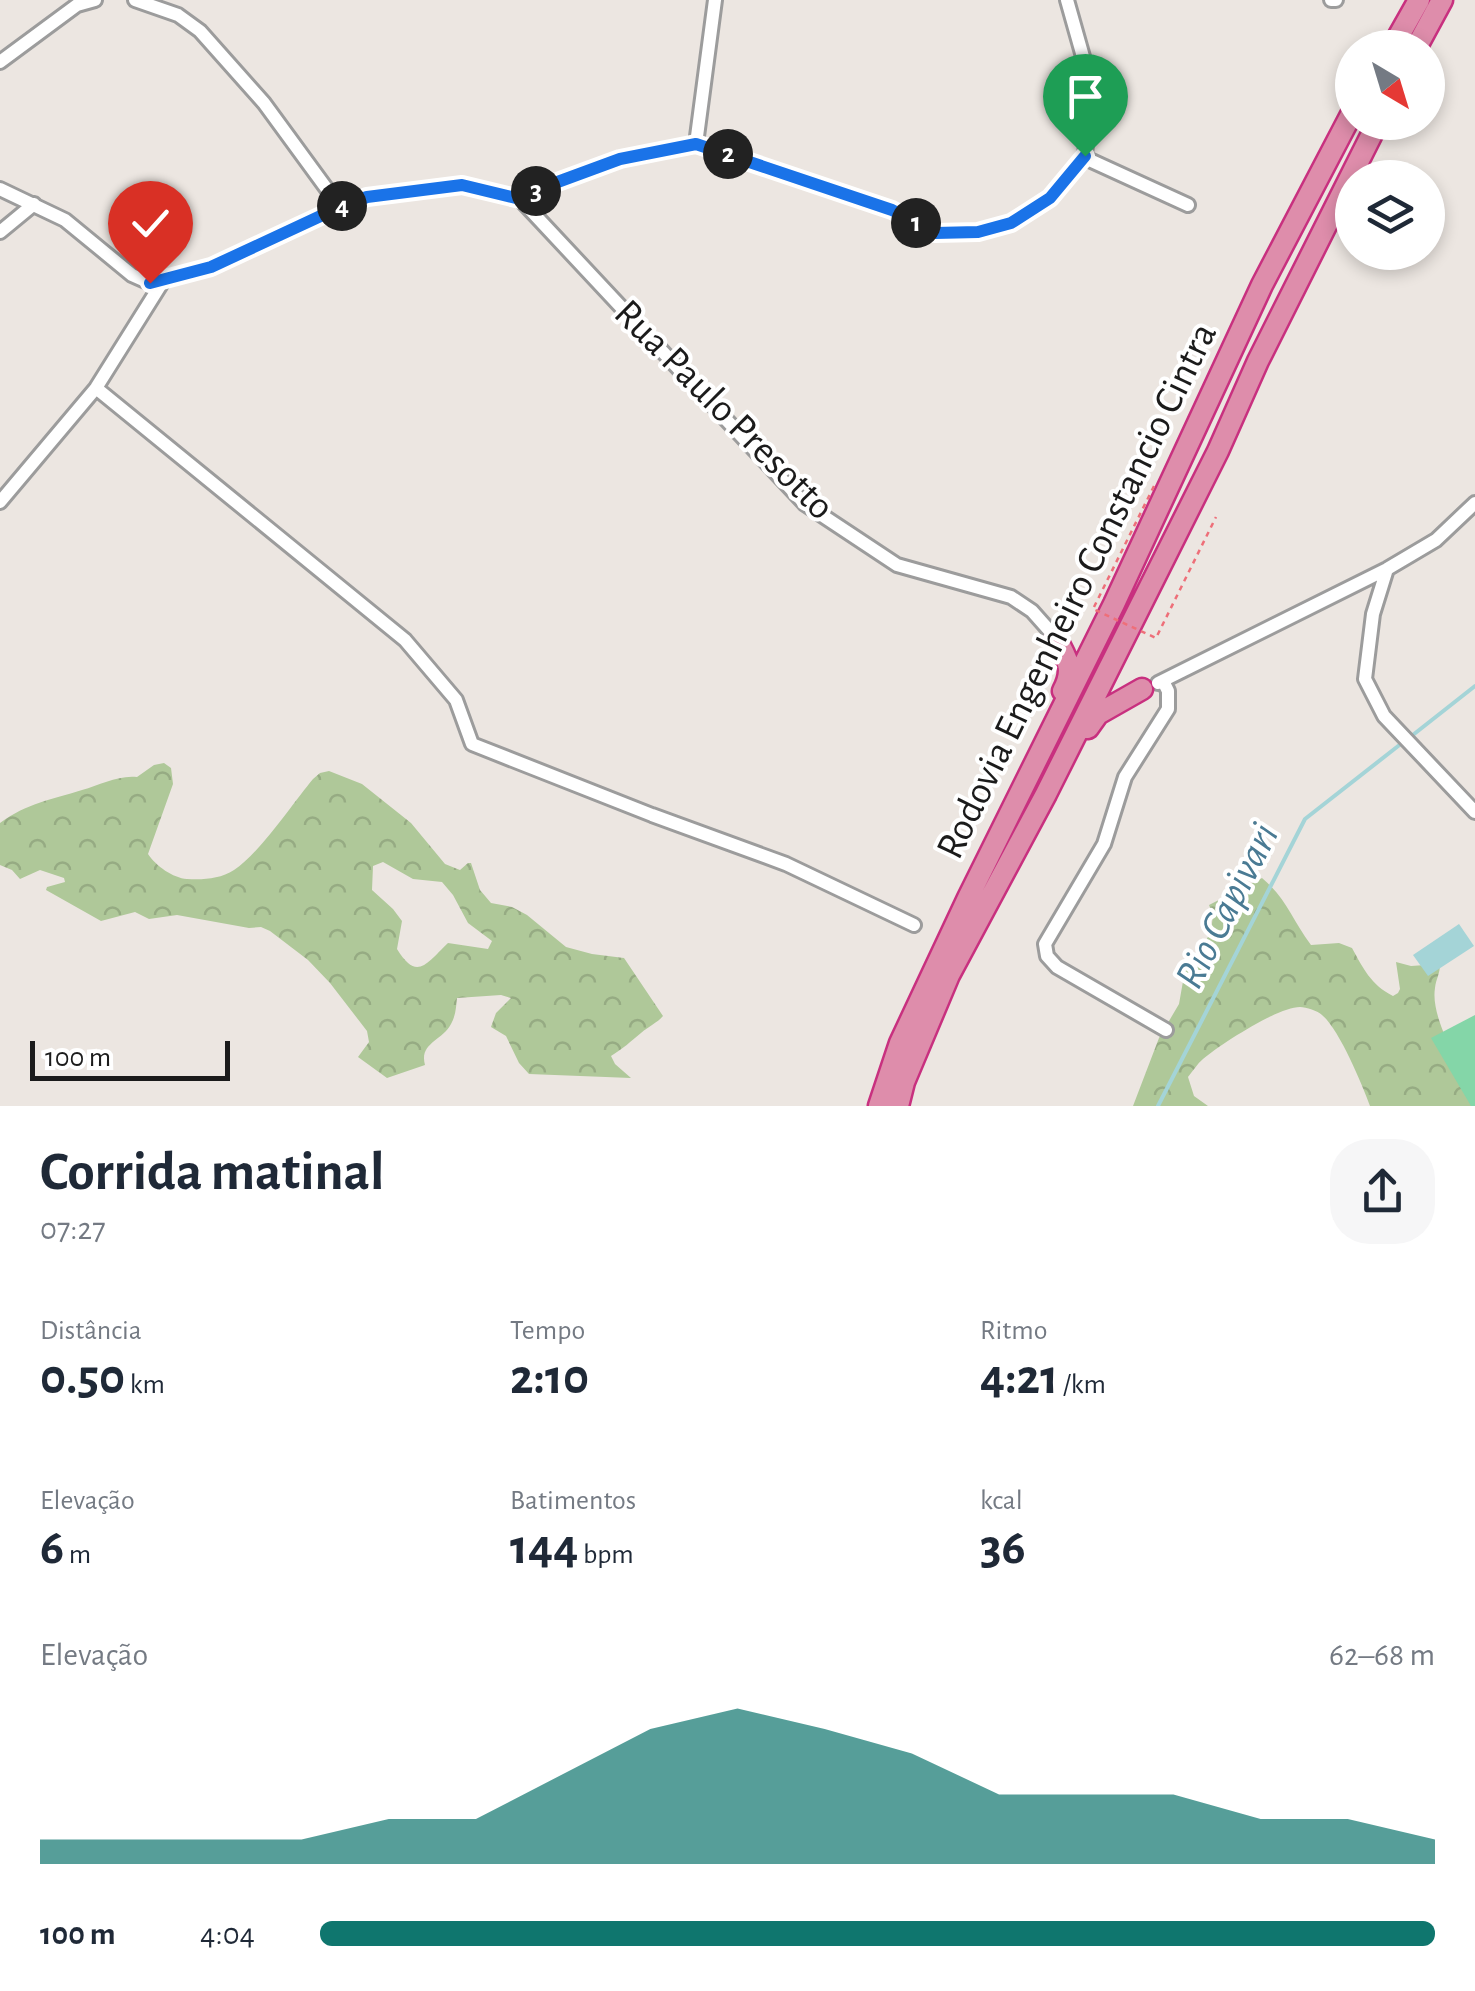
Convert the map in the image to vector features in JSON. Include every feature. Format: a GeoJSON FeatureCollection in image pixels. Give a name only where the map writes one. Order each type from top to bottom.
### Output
{"type":"FeatureCollection","features":[{"type":"Feature","properties":{"kind":"highway"},"geometry":{"type":"LineString","coordinates":[[1407,30],[1417,0]]}},
{"type":"Feature","properties":{"kind":"highway"},"geometry":{"type":"LineString","coordinates":[[1415,30],[1442,0]]}},
{"type":"Feature","properties":{"kind":"highway","name":"Rodovia Engenheiro Constancio Cintra"},"geometry":{"type":"LineString","coordinates":[[879,1106],[900,1043],[968,898],[1114,604],[1262,285],[1338,140]]}},
{"type":"Feature","properties":{"kind":"highway","name":"Rodovia Engenheiro Constancio Cintra"},"geometry":{"type":"LineString","coordinates":[[898,1106],[904,1082],[950,975],[1136,616],[1369,140]]}},
{"type":"Feature","properties":{"kind":"highway"},"geometry":{"type":"LineString","coordinates":[[1056,638],[1073,656],[1083,657],[1114,604]]}},
{"type":"Feature","properties":{"kind":"highway"},"geometry":{"type":"LineString","coordinates":[[1136,616],[1113,688],[1120,692],[1142,689]]}},
{"type":"Feature","properties":{"kind":"highway"},"geometry":{"type":"LineString","coordinates":[[1036,765],[1058,700],[1070,678],[1067,659],[1056,638]]}},
{"type":"Feature","properties":{"kind":"highway"},"geometry":{"type":"LineString","coordinates":[[1046,794],[1098,714],[1142,689]]}},
{"type":"Feature","properties":{"kind":"highway"},"geometry":{"type":"LineString","coordinates":[[872,1106],[900,1043]]}},
{"type":"Feature","properties":{"kind":"street"},"geometry":{"type":"LineString","coordinates":[[0,62],[77,6],[95,0]]}},
{"type":"Feature","properties":{"kind":"street"},"geometry":{"type":"LineString","coordinates":[[135,0],[178,16],[200,31],[264,103],[340,207]]}},
{"type":"Feature","properties":{"kind":"street"},"geometry":{"type":"LineString","coordinates":[[696,144],[715,0]]}},
{"type":"Feature","properties":{"kind":"street"},"geometry":{"type":"LineString","coordinates":[[0,189],[66,220],[132,274],[150,283],[211,267],[367,197],[462,185],[520,199],[620,159],[696,144],[892,210],[935,233],[978,232],[1011,223],[1050,198],[1084,157],[1090,85],[1067,0]]}},
{"type":"Feature","properties":{"kind":"street"},"geometry":{"type":"LineString","coordinates":[[1084,157],[1188,204]]}},
{"type":"Feature","properties":{"kind":"street","name":"Rua Paulo Presotto"},"geometry":{"type":"LineString","coordinates":[[520,199],[805,504],[897,565],[1010,596],[1032,611],[1056,638]]}},
{"type":"Feature","properties":{"kind":"street"},"geometry":{"type":"LineString","coordinates":[[0,232],[34,204]]}},
{"type":"Feature","properties":{"kind":"street"},"geometry":{"type":"LineString","coordinates":[[0,502],[96,388],[163,281]]}},
{"type":"Feature","properties":{"kind":"street"},"geometry":{"type":"LineString","coordinates":[[96,388],[405,640],[456,700],[472,744],[786,864],[914,925]]}},
{"type":"Feature","properties":{"kind":"street"},"geometry":{"type":"LineString","coordinates":[[1142,689],[1387,569],[1436,540],[1475,503]]}},
{"type":"Feature","properties":{"kind":"street"},"geometry":{"type":"LineString","coordinates":[[1387,569],[1373,614],[1365,679],[1384,716],[1475,812]]}},
{"type":"Feature","properties":{"kind":"street"},"geometry":{"type":"LineString","coordinates":[[1163,681],[1168,691],[1168,709],[1125,777],[1104,844],[1044,944],[1057,967],[1166,1030]]}},
{"type":"Feature","properties":{"kind":"path"},"geometry":{"type":"LineString","coordinates":[[1154,486],[1093,609],[1156,638],[1216,517]]}},
{"type":"Feature","properties":{"kind":"green space"},"geometry":{"type":"Polygon","coordinates":[[[164,763],[171,768],[173,784],[148,854],[165,871],[187,879],[217,877],[244,862],[320,773],[329,771],[362,784],[411,823],[445,864],[460,870],[471,863],[480,890],[491,903],[527,915],[566,947],[624,958],[663,1016],[611,1056],[631,1078],[529,1074],[506,1036],[491,1027],[496,1013],[511,998],[501,995],[457,998],[453,1021],[428,1047],[425,1065],[387,1078],[358,1057],[369,1042],[367,1031],[330,983],[270,931],[177,915],[149,919],[135,912],[101,921],[46,890],[65,882],[64,878],[40,870],[20,879],[0,865],[0,823],[10,816],[109,781],[137,777],[164,763]],[[383,862],[373,866],[372,890],[402,921],[397,949],[410,965],[422,966],[448,943],[488,949],[492,941],[468,923],[442,882],[413,879],[383,862]]]}},
{"type":"Feature","properties":{"kind":"green space"},"geometry":{"type":"Polygon","coordinates":[[[1262,878],[1311,945],[1339,943],[1352,948],[1373,981],[1393,996],[1400,989],[1396,962],[1411,966],[1440,964],[1435,988],[1437,1014],[1475,1095],[1475,1106],[1370,1106],[1329,1022],[1318,1012],[1300,1007],[1250,1027],[1199,1063],[1188,1077],[1194,1096],[1208,1106],[1133,1106],[1159,1038],[1179,1004],[1185,970],[1211,931],[1213,915],[1209,905],[1262,878]]]}},
{"type":"Feature","properties":{"kind":"green space"},"geometry":{"type":"Polygon","coordinates":[[[1475,1015],[1475,1106],[1471,1106],[1431,1038],[1475,1015]]]}},
{"type":"Feature","properties":{"kind":"water"},"geometry":{"type":"Polygon","coordinates":[[[1459,924],[1474,946],[1428,976],[1413,955],[1459,924]]]}},
{"type":"Feature","properties":{"kind":"waterway","name":"Rio Capivari"},"geometry":{"type":"LineString","coordinates":[[1409,738],[1475,686]]}},
{"type":"Feature","properties":{"kind":"waterway","name":"Rio Capivari"},"geometry":{"type":"LineString","coordinates":[[1158,1106],[1305,819],[1402,743]]}},
{"type":"Feature","properties":{"kind":"route"},"geometry":{"type":"LineString","coordinates":[[150,283],[211,267],[367,197],[462,185],[520,199],[620,159],[696,144],[892,210],[935,233],[978,232],[1011,223],[1050,198],[1085,156]]}}]}
